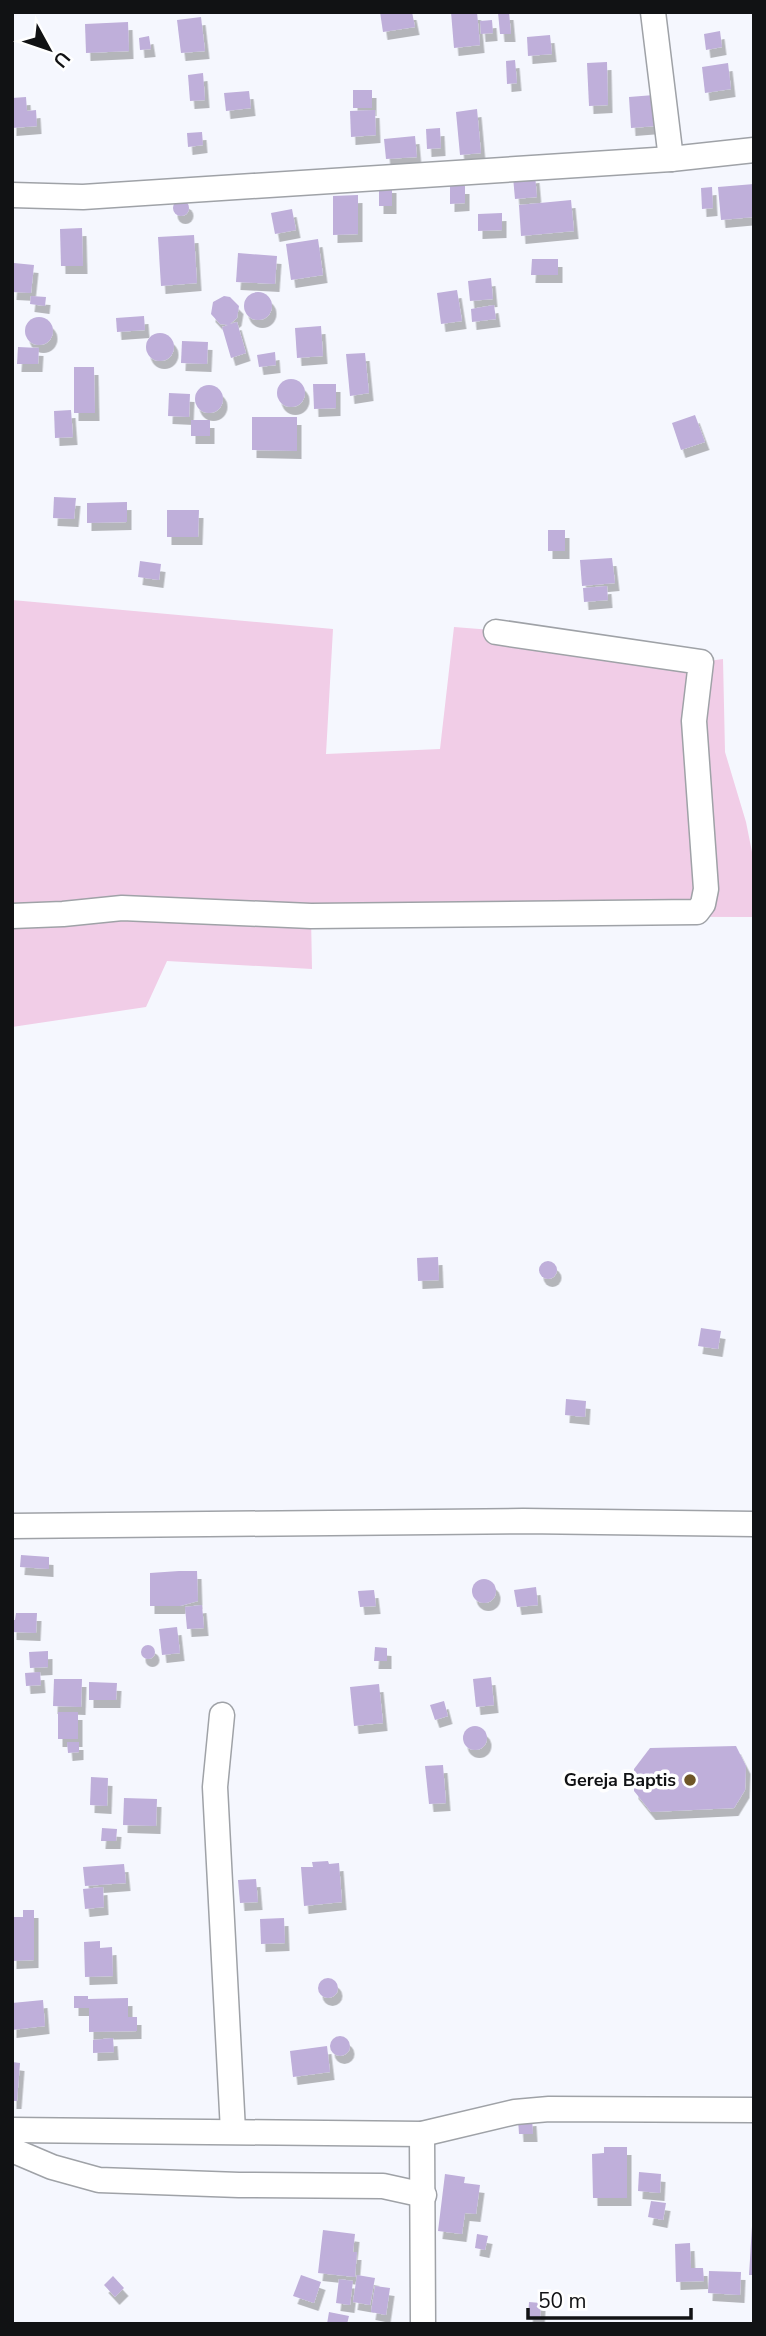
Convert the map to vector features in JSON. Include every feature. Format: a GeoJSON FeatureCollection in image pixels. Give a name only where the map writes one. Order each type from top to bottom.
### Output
{"type":"FeatureCollection","features":[{"type":"Feature","properties":{"kind":"street"},"geometry":{"type":"LineString","coordinates":[[653,12],[671,159]]}},
{"type":"Feature","properties":{"kind":"street"},"geometry":{"type":"LineString","coordinates":[[12,195],[83,197],[671,159],[754,150]]}},
{"type":"Feature","properties":{"kind":"street"},"geometry":{"type":"LineString","coordinates":[[12,916],[122,908],[312,916],[697,912],[703,904],[706,889],[694,721],[701,662],[496,632]]}},
{"type":"Feature","properties":{"kind":"street"},"geometry":{"type":"LineString","coordinates":[[12,1526],[509,1521],[754,1524]]}},
{"type":"Feature","properties":{"kind":"street"},"geometry":{"type":"LineString","coordinates":[[222,1715],[215,1787],[233,2130]]}},
{"type":"Feature","properties":{"kind":"street"},"geometry":{"type":"LineString","coordinates":[[12,2130],[233,2130],[422,2134],[515,2112],[549,2109],[754,2110]]}},
{"type":"Feature","properties":{"kind":"street"},"geometry":{"type":"LineString","coordinates":[[422,2134],[422,2324]]}},
{"type":"Feature","properties":{"kind":"street"},"geometry":{"type":"LineString","coordinates":[[12,2150],[52,2167],[99,2180],[383,2186],[424,2195]]}},
{"type":"Feature","properties":{"kind":"shaded area"},"geometry":{"type":"Polygon","coordinates":[[[12,600],[333,629],[326,754],[440,749],[454,627],[492,630],[701,662],[723,659],[725,752],[746,822],[754,862],[754,917],[311,916],[312,969],[167,961],[146,1007],[12,1027],[12,600]]]}},
{"type":"Feature","properties":{"kind":"building"},"geometry":{"type":"Polygon","coordinates":[[[380,12],[412,12],[415,27],[383,32],[380,12]]]}},
{"type":"Feature","properties":{"kind":"building"},"geometry":{"type":"Polygon","coordinates":[[[451,12],[477,12],[480,45],[454,48],[451,12]]]}},
{"type":"Feature","properties":{"kind":"building"},"geometry":{"type":"Polygon","coordinates":[[[498,12],[509,12],[511,34],[500,34],[498,12]]]}},
{"type":"Feature","properties":{"kind":"building"},"geometry":{"type":"Polygon","coordinates":[[[201,17],[205,51],[181,53],[177,20],[201,17]]]}},
{"type":"Feature","properties":{"kind":"building"},"geometry":{"type":"Polygon","coordinates":[[[492,20],[493,33],[481,34],[480,21],[492,20]]]}},
{"type":"Feature","properties":{"kind":"building"},"geometry":{"type":"Polygon","coordinates":[[[128,22],[129,51],[86,53],[85,24],[128,22]]]}},
{"type":"Feature","properties":{"kind":"building"},"geometry":{"type":"Polygon","coordinates":[[[720,31],[722,47],[706,50],[704,34],[720,31]]]}},
{"type":"Feature","properties":{"kind":"building"},"geometry":{"type":"Polygon","coordinates":[[[550,35],[552,54],[528,56],[527,37],[550,35]]]}},
{"type":"Feature","properties":{"kind":"building"},"geometry":{"type":"Polygon","coordinates":[[[149,36],[151,49],[140,50],[139,38],[149,36]]]}},
{"type":"Feature","properties":{"kind":"building"},"geometry":{"type":"Polygon","coordinates":[[[515,60],[517,83],[507,84],[506,61],[515,60]]]}},
{"type":"Feature","properties":{"kind":"building"},"geometry":{"type":"Polygon","coordinates":[[[607,62],[608,105],[589,106],[587,63],[607,62]]]}},
{"type":"Feature","properties":{"kind":"building"},"geometry":{"type":"Polygon","coordinates":[[[728,63],[731,89],[705,93],[702,67],[728,63]]]}},
{"type":"Feature","properties":{"kind":"building"},"geometry":{"type":"Polygon","coordinates":[[[203,73],[205,100],[190,101],[188,75],[203,73]]]}},
{"type":"Feature","properties":{"kind":"building"},"geometry":{"type":"Polygon","coordinates":[[[353,90],[372,90],[372,108],[353,108],[353,90]]]}},
{"type":"Feature","properties":{"kind":"building"},"geometry":{"type":"Polygon","coordinates":[[[249,91],[251,108],[226,111],[224,93],[249,91]]]}},
{"type":"Feature","properties":{"kind":"building"},"geometry":{"type":"Polygon","coordinates":[[[654,95],[656,126],[631,128],[629,97],[654,95]]]}},
{"type":"Feature","properties":{"kind":"building"},"geometry":{"type":"Polygon","coordinates":[[[26,97],[27,111],[36,110],[37,126],[12,128],[12,98],[26,97]]]}},
{"type":"Feature","properties":{"kind":"building"},"geometry":{"type":"Polygon","coordinates":[[[477,109],[481,153],[460,155],[456,112],[477,109]]]}},
{"type":"Feature","properties":{"kind":"building"},"geometry":{"type":"Polygon","coordinates":[[[375,110],[376,135],[351,137],[350,111],[375,110]]]}},
{"type":"Feature","properties":{"kind":"building"},"geometry":{"type":"Polygon","coordinates":[[[440,128],[441,148],[427,149],[426,129],[440,128]]]}},
{"type":"Feature","properties":{"kind":"building"},"geometry":{"type":"Polygon","coordinates":[[[202,132],[203,145],[188,147],[187,133],[202,132]]]}},
{"type":"Feature","properties":{"kind":"building"},"geometry":{"type":"Polygon","coordinates":[[[415,136],[417,157],[386,159],[384,139],[415,136]]]}},
{"type":"Feature","properties":{"kind":"building"},"geometry":{"type":"Polygon","coordinates":[[[535,175],[537,197],[515,199],[513,177],[535,175]]]}},
{"type":"Feature","properties":{"kind":"building"},"geometry":{"type":"Polygon","coordinates":[[[754,184],[754,217],[721,220],[718,187],[754,184]]]}},
{"type":"Feature","properties":{"kind":"building"},"geometry":{"type":"Polygon","coordinates":[[[379,185],[392,185],[392,206],[379,206],[379,185]]]}},
{"type":"Feature","properties":{"kind":"building"},"geometry":{"type":"Polygon","coordinates":[[[450,186],[465,186],[465,203],[450,204],[450,186]]]}},
{"type":"Feature","properties":{"kind":"building"},"geometry":{"type":"Polygon","coordinates":[[[712,187],[713,208],[702,209],[701,188],[712,187]]]}},
{"type":"Feature","properties":{"kind":"building"},"geometry":{"type":"Polygon","coordinates":[[[358,195],[358,234],[333,235],[333,196],[358,195]]]}},
{"type":"Feature","properties":{"kind":"building"},"geometry":{"type":"Polygon","coordinates":[[[178,200],[184,200],[189,208],[187,214],[178,216],[173,211],[173,205],[178,200]]]}},
{"type":"Feature","properties":{"kind":"building"},"geometry":{"type":"Polygon","coordinates":[[[571,200],[574,231],[521,236],[519,205],[571,200]]]}},
{"type":"Feature","properties":{"kind":"building"},"geometry":{"type":"Polygon","coordinates":[[[292,209],[296,230],[275,234],[271,213],[292,209]]]}},
{"type":"Feature","properties":{"kind":"building"},"geometry":{"type":"Polygon","coordinates":[[[502,213],[502,230],[478,231],[478,214],[502,213]]]}},
{"type":"Feature","properties":{"kind":"building"},"geometry":{"type":"Polygon","coordinates":[[[82,228],[83,266],[61,266],[60,229],[82,228]]]}},
{"type":"Feature","properties":{"kind":"building"},"geometry":{"type":"Polygon","coordinates":[[[194,235],[197,283],[161,286],[158,237],[194,235]]]}},
{"type":"Feature","properties":{"kind":"building"},"geometry":{"type":"Polygon","coordinates":[[[318,239],[323,275],[291,280],[286,244],[318,239]]]}},
{"type":"Feature","properties":{"kind":"building"},"geometry":{"type":"Polygon","coordinates":[[[238,253],[277,256],[275,284],[236,282],[238,253]]]}},
{"type":"Feature","properties":{"kind":"building"},"geometry":{"type":"Polygon","coordinates":[[[532,259],[558,259],[558,275],[531,275],[532,259]]]}},
{"type":"Feature","properties":{"kind":"building"},"geometry":{"type":"Polygon","coordinates":[[[14,263],[34,265],[31,293],[12,292],[14,263]]]}},
{"type":"Feature","properties":{"kind":"building"},"geometry":{"type":"Polygon","coordinates":[[[491,278],[493,299],[470,301],[468,281],[491,278]]]}},
{"type":"Feature","properties":{"kind":"building"},"geometry":{"type":"Polygon","coordinates":[[[457,290],[462,321],[441,324],[437,293],[457,290]]]}},
{"type":"Feature","properties":{"kind":"building"},"geometry":{"type":"Polygon","coordinates":[[[258,292],[268,296],[272,306],[268,316],[258,320],[248,316],[244,306],[248,296],[258,292]]]}},
{"type":"Feature","properties":{"kind":"building"},"geometry":{"type":"Polygon","coordinates":[[[31,296],[46,297],[45,306],[30,304],[31,296]]]}},
{"type":"Feature","properties":{"kind":"building"},"geometry":{"type":"Polygon","coordinates":[[[224,296],[230,297],[239,306],[237,318],[230,324],[237,322],[246,353],[231,358],[222,327],[228,325],[220,324],[211,314],[213,302],[224,296]]]}},
{"type":"Feature","properties":{"kind":"building"},"geometry":{"type":"Polygon","coordinates":[[[494,305],[496,319],[472,322],[471,309],[494,305]]]}},
{"type":"Feature","properties":{"kind":"building"},"geometry":{"type":"Polygon","coordinates":[[[144,316],[145,330],[117,332],[116,318],[144,316]]]}},
{"type":"Feature","properties":{"kind":"building"},"geometry":{"type":"Polygon","coordinates":[[[39,317],[49,321],[53,331],[49,341],[39,345],[29,341],[25,331],[29,321],[39,317]]]}},
{"type":"Feature","properties":{"kind":"building"},"geometry":{"type":"Polygon","coordinates":[[[321,326],[323,356],[297,358],[295,328],[321,326]]]}},
{"type":"Feature","properties":{"kind":"building"},"geometry":{"type":"Polygon","coordinates":[[[160,333],[170,337],[174,347],[170,357],[160,361],[150,357],[146,347],[150,337],[160,333]]]}},
{"type":"Feature","properties":{"kind":"building"},"geometry":{"type":"Polygon","coordinates":[[[182,341],[208,342],[207,364],[181,363],[182,341]]]}},
{"type":"Feature","properties":{"kind":"building"},"geometry":{"type":"Polygon","coordinates":[[[18,347],[39,348],[38,364],[17,364],[18,347]]]}},
{"type":"Feature","properties":{"kind":"building"},"geometry":{"type":"Polygon","coordinates":[[[275,352],[276,365],[259,367],[257,355],[275,352]]]}},
{"type":"Feature","properties":{"kind":"building"},"geometry":{"type":"Polygon","coordinates":[[[365,353],[369,393],[350,396],[346,354],[365,353]]]}},
{"type":"Feature","properties":{"kind":"building"},"geometry":{"type":"Polygon","coordinates":[[[74,367],[94,367],[95,413],[74,413],[74,367]]]}},
{"type":"Feature","properties":{"kind":"building"},"geometry":{"type":"Polygon","coordinates":[[[291,379],[301,383],[305,393],[301,403],[291,407],[281,403],[277,393],[281,383],[291,379]]]}},
{"type":"Feature","properties":{"kind":"building"},"geometry":{"type":"Polygon","coordinates":[[[313,384],[336,384],[336,408],[314,409],[313,384]]]}},
{"type":"Feature","properties":{"kind":"building"},"geometry":{"type":"Polygon","coordinates":[[[209,385],[219,389],[223,399],[219,409],[209,413],[199,409],[195,399],[199,389],[209,385]]]}},
{"type":"Feature","properties":{"kind":"building"},"geometry":{"type":"Polygon","coordinates":[[[169,393],[190,394],[189,417],[168,416],[169,393]]]}},
{"type":"Feature","properties":{"kind":"building"},"geometry":{"type":"Polygon","coordinates":[[[71,410],[73,437],[55,438],[54,411],[71,410]]]}},
{"type":"Feature","properties":{"kind":"building"},"geometry":{"type":"Polygon","coordinates":[[[695,415],[705,442],[681,450],[672,423],[695,415]]]}},
{"type":"Feature","properties":{"kind":"building"},"geometry":{"type":"Polygon","coordinates":[[[252,417],[297,417],[297,451],[252,450],[252,417]]]}},
{"type":"Feature","properties":{"kind":"building"},"geometry":{"type":"Polygon","coordinates":[[[191,420],[210,420],[210,436],[191,436],[191,420]]]}},
{"type":"Feature","properties":{"kind":"building"},"geometry":{"type":"Polygon","coordinates":[[[54,497],[76,498],[74,519],[53,518],[54,497]]]}},
{"type":"Feature","properties":{"kind":"building"},"geometry":{"type":"Polygon","coordinates":[[[127,502],[127,522],[87,523],[87,503],[127,502]]]}},
{"type":"Feature","properties":{"kind":"building"},"geometry":{"type":"Polygon","coordinates":[[[167,510],[199,510],[198,537],[167,537],[167,510]]]}},
{"type":"Feature","properties":{"kind":"building"},"geometry":{"type":"Polygon","coordinates":[[[548,530],[565,530],[565,551],[548,551],[548,530]]]}},
{"type":"Feature","properties":{"kind":"building"},"geometry":{"type":"Polygon","coordinates":[[[612,558],[615,583],[582,586],[580,560],[612,558]]]}},
{"type":"Feature","properties":{"kind":"building"},"geometry":{"type":"Polygon","coordinates":[[[140,561],[161,564],[159,580],[138,577],[140,561]]]}},
{"type":"Feature","properties":{"kind":"building"},"geometry":{"type":"Polygon","coordinates":[[[607,586],[608,600],[584,602],[583,588],[607,586]]]}},
{"type":"Feature","properties":{"kind":"building"},"geometry":{"type":"Polygon","coordinates":[[[438,1257],[439,1280],[418,1281],[417,1258],[438,1257]]]}},
{"type":"Feature","properties":{"kind":"building"},"geometry":{"type":"Polygon","coordinates":[[[548,1261],[554,1264],[557,1270],[554,1276],[548,1279],[542,1276],[539,1270],[542,1264],[548,1261]]]}},
{"type":"Feature","properties":{"kind":"building"},"geometry":{"type":"Polygon","coordinates":[[[701,1328],[721,1331],[718,1349],[698,1346],[701,1328]]]}},
{"type":"Feature","properties":{"kind":"building"},"geometry":{"type":"Polygon","coordinates":[[[566,1399],[586,1401],[585,1417],[565,1415],[566,1399]]]}},
{"type":"Feature","properties":{"kind":"building"},"geometry":{"type":"Polygon","coordinates":[[[21,1555],[49,1557],[49,1569],[20,1567],[21,1555]]]}},
{"type":"Feature","properties":{"kind":"building"},"geometry":{"type":"Polygon","coordinates":[[[197,1571],[198,1601],[180,1606],[150,1606],[150,1573],[197,1571]]]}},
{"type":"Feature","properties":{"kind":"building"},"geometry":{"type":"Polygon","coordinates":[[[484,1579],[495,1586],[496,1591],[489,1602],[484,1603],[473,1596],[472,1591],[479,1580],[484,1579]]]}},
{"type":"Feature","properties":{"kind":"building"},"geometry":{"type":"Polygon","coordinates":[[[536,1587],[538,1605],[517,1607],[514,1590],[536,1587]]]}},
{"type":"Feature","properties":{"kind":"building"},"geometry":{"type":"Polygon","coordinates":[[[374,1590],[376,1606],[360,1607],[358,1591],[374,1590]]]}},
{"type":"Feature","properties":{"kind":"building"},"geometry":{"type":"Polygon","coordinates":[[[202,1605],[204,1628],[187,1629],[185,1607],[202,1605]]]}},
{"type":"Feature","properties":{"kind":"building"},"geometry":{"type":"Polygon","coordinates":[[[16,1613],[37,1613],[36,1633],[12,1632],[12,1620],[15,1620],[16,1613]]]}},
{"type":"Feature","properties":{"kind":"building"},"geometry":{"type":"Polygon","coordinates":[[[177,1627],[180,1653],[162,1655],[159,1629],[177,1627]]]}},
{"type":"Feature","properties":{"kind":"building"},"geometry":{"type":"Polygon","coordinates":[[[148,1645],[153,1647],[153,1657],[148,1659],[143,1657],[141,1652],[143,1647],[148,1645]]]}},
{"type":"Feature","properties":{"kind":"building"},"geometry":{"type":"Polygon","coordinates":[[[375,1647],[387,1648],[387,1661],[374,1661],[375,1647]]]}},
{"type":"Feature","properties":{"kind":"building"},"geometry":{"type":"Polygon","coordinates":[[[48,1651],[48,1667],[30,1668],[29,1652],[48,1651]]]}},
{"type":"Feature","properties":{"kind":"building"},"geometry":{"type":"Polygon","coordinates":[[[40,1672],[41,1685],[26,1686],[25,1673],[40,1672]]]}},
{"type":"Feature","properties":{"kind":"building"},"geometry":{"type":"Polygon","coordinates":[[[491,1677],[494,1705],[476,1707],[473,1679],[491,1677]]]}},
{"type":"Feature","properties":{"kind":"building"},"geometry":{"type":"Polygon","coordinates":[[[54,1679],[82,1679],[81,1707],[53,1706],[54,1679]]]}},
{"type":"Feature","properties":{"kind":"building"},"geometry":{"type":"Polygon","coordinates":[[[89,1682],[117,1683],[116,1700],[89,1700],[89,1682]]]}},
{"type":"Feature","properties":{"kind":"building"},"geometry":{"type":"Polygon","coordinates":[[[379,1684],[383,1723],[354,1726],[350,1687],[379,1684]]]}},
{"type":"Feature","properties":{"kind":"building"},"geometry":{"type":"Polygon","coordinates":[[[444,1701],[448,1716],[435,1720],[430,1705],[444,1701]]]}},
{"type":"Feature","properties":{"kind":"building"},"geometry":{"type":"Polygon","coordinates":[[[58,1712],[78,1712],[78,1739],[58,1739],[58,1712]]]}},
{"type":"Feature","properties":{"kind":"building"},"geometry":{"type":"Polygon","coordinates":[[[475,1726],[486,1733],[487,1738],[480,1749],[475,1750],[464,1743],[463,1738],[470,1727],[475,1726]]]}},
{"type":"Feature","properties":{"kind":"building"},"geometry":{"type":"Polygon","coordinates":[[[67,1742],[79,1742],[79,1752],[68,1753],[67,1742]]]}},
{"type":"Feature","properties":{"kind":"building","name":"Gereja Baptis"},"geometry":{"type":"Polygon","coordinates":[[[736,1746],[746,1766],[745,1790],[734,1808],[651,1812],[634,1791],[634,1769],[650,1748],[736,1746]]]}},
{"type":"Feature","properties":{"kind":"building"},"geometry":{"type":"Polygon","coordinates":[[[443,1765],[446,1803],[429,1804],[425,1766],[443,1765]]]}},
{"type":"Feature","properties":{"kind":"building"},"geometry":{"type":"Polygon","coordinates":[[[91,1777],[108,1778],[107,1806],[90,1805],[91,1777]]]}},
{"type":"Feature","properties":{"kind":"building"},"geometry":{"type":"Polygon","coordinates":[[[124,1798],[157,1799],[156,1826],[123,1825],[124,1798]]]}},
{"type":"Feature","properties":{"kind":"building"},"geometry":{"type":"Polygon","coordinates":[[[102,1828],[117,1829],[116,1841],[101,1841],[102,1828]]]}},
{"type":"Feature","properties":{"kind":"building"},"geometry":{"type":"Polygon","coordinates":[[[328,1861],[329,1864],[339,1863],[342,1902],[304,1906],[301,1867],[313,1867],[312,1862],[328,1861]]]}},
{"type":"Feature","properties":{"kind":"building"},"geometry":{"type":"Polygon","coordinates":[[[124,1864],[126,1883],[85,1886],[83,1867],[124,1864]]]}},
{"type":"Feature","properties":{"kind":"building"},"geometry":{"type":"Polygon","coordinates":[[[256,1879],[258,1902],[240,1903],[238,1880],[256,1879]]]}},
{"type":"Feature","properties":{"kind":"building"},"geometry":{"type":"Polygon","coordinates":[[[103,1887],[104,1907],[85,1909],[83,1889],[103,1887]]]}},
{"type":"Feature","properties":{"kind":"building"},"geometry":{"type":"Polygon","coordinates":[[[23,1910],[34,1910],[34,1960],[12,1961],[12,1917],[23,1917],[23,1910]]]}},
{"type":"Feature","properties":{"kind":"building"},"geometry":{"type":"Polygon","coordinates":[[[284,1918],[285,1943],[261,1944],[260,1919],[284,1918]]]}},
{"type":"Feature","properties":{"kind":"building"},"geometry":{"type":"Polygon","coordinates":[[[100,1941],[100,1948],[112,1947],[113,1976],[85,1977],[84,1942],[100,1941]]]}},
{"type":"Feature","properties":{"kind":"building"},"geometry":{"type":"Polygon","coordinates":[[[324,1978],[332,1978],[338,1988],[332,1998],[324,1998],[318,1992],[318,1984],[324,1978]]]}},
{"type":"Feature","properties":{"kind":"building"},"geometry":{"type":"Polygon","coordinates":[[[74,1996],[88,1996],[88,1999],[128,1998],[128,2017],[137,2017],[137,2031],[89,2032],[89,2008],[74,2008],[74,1996]]]}},
{"type":"Feature","properties":{"kind":"building"},"geometry":{"type":"Polygon","coordinates":[[[43,2000],[45,2026],[12,2030],[12,2003],[43,2000]]]}},
{"type":"Feature","properties":{"kind":"building"},"geometry":{"type":"Polygon","coordinates":[[[340,2036],[347,2039],[350,2046],[347,2053],[340,2056],[333,2053],[330,2046],[333,2039],[340,2036]]]}},
{"type":"Feature","properties":{"kind":"building"},"geometry":{"type":"Polygon","coordinates":[[[113,2038],[114,2052],[93,2053],[93,2040],[113,2038]]]}},
{"type":"Feature","properties":{"kind":"building"},"geometry":{"type":"Polygon","coordinates":[[[327,2046],[330,2072],[293,2077],[290,2051],[327,2046]]]}},
{"type":"Feature","properties":{"kind":"building"},"geometry":{"type":"Polygon","coordinates":[[[12,2062],[20,2063],[17,2101],[12,2101],[12,2062]]]}},
{"type":"Feature","properties":{"kind":"building"},"geometry":{"type":"Polygon","coordinates":[[[532,2118],[533,2134],[519,2134],[518,2119],[532,2118]]]}},
{"type":"Feature","properties":{"kind":"building"},"geometry":{"type":"Polygon","coordinates":[[[604,2147],[627,2147],[627,2198],[593,2198],[592,2154],[604,2153],[604,2147]]]}},
{"type":"Feature","properties":{"kind":"building"},"geometry":{"type":"Polygon","coordinates":[[[639,2172],[661,2174],[660,2193],[638,2191],[639,2172]]]}},
{"type":"Feature","properties":{"kind":"building"},"geometry":{"type":"Polygon","coordinates":[[[445,2174],[465,2177],[464,2183],[480,2185],[476,2214],[465,2213],[462,2234],[438,2231],[445,2174]]]}},
{"type":"Feature","properties":{"kind":"building"},"geometry":{"type":"Polygon","coordinates":[[[651,2201],[666,2203],[663,2220],[648,2217],[651,2201]]]}},
{"type":"Feature","properties":{"kind":"building"},"geometry":{"type":"Polygon","coordinates":[[[752,2226],[754,2275],[749,2275],[752,2226]]]}},
{"type":"Feature","properties":{"kind":"building"},"geometry":{"type":"Polygon","coordinates":[[[323,2230],[355,2234],[355,2277],[318,2273],[323,2230]]]}},
{"type":"Feature","properties":{"kind":"building"},"geometry":{"type":"Polygon","coordinates":[[[477,2234],[488,2236],[485,2250],[475,2248],[477,2234]]]}},
{"type":"Feature","properties":{"kind":"building"},"geometry":{"type":"Polygon","coordinates":[[[690,2243],[691,2268],[703,2268],[704,2281],[676,2282],[675,2244],[690,2243]]]}},
{"type":"Feature","properties":{"kind":"building"},"geometry":{"type":"Polygon","coordinates":[[[709,2271],[741,2272],[740,2295],[708,2293],[709,2271]]]}},
{"type":"Feature","properties":{"kind":"building"},"geometry":{"type":"Polygon","coordinates":[[[301,2275],[321,2282],[314,2303],[293,2296],[301,2275]]]}},
{"type":"Feature","properties":{"kind":"building"},"geometry":{"type":"Polygon","coordinates":[[[357,2275],[375,2278],[370,2305],[353,2302],[357,2275]]]}},
{"type":"Feature","properties":{"kind":"building"},"geometry":{"type":"Polygon","coordinates":[[[113,2276],[124,2288],[115,2297],[104,2285],[113,2276]]]}},
{"type":"Feature","properties":{"kind":"building"},"geometry":{"type":"Polygon","coordinates":[[[339,2279],[353,2281],[350,2305],[336,2303],[339,2279]]]}},
{"type":"Feature","properties":{"kind":"building"},"geometry":{"type":"Polygon","coordinates":[[[375,2286],[390,2288],[386,2315],[371,2312],[375,2286]]]}},
{"type":"Feature","properties":{"kind":"building"},"geometry":{"type":"Polygon","coordinates":[[[529,2302],[541,2303],[540,2320],[528,2319],[529,2302]]]}},
{"type":"Feature","properties":{"kind":"building"},"geometry":{"type":"Polygon","coordinates":[[[329,2312],[349,2316],[347,2324],[327,2324],[329,2312]]]}},
{"type":"Feature","properties":{"kind":"place","name":"Gereja Baptis"},"geometry":{"type":"Point","coordinates":[690,1780]}}]}
